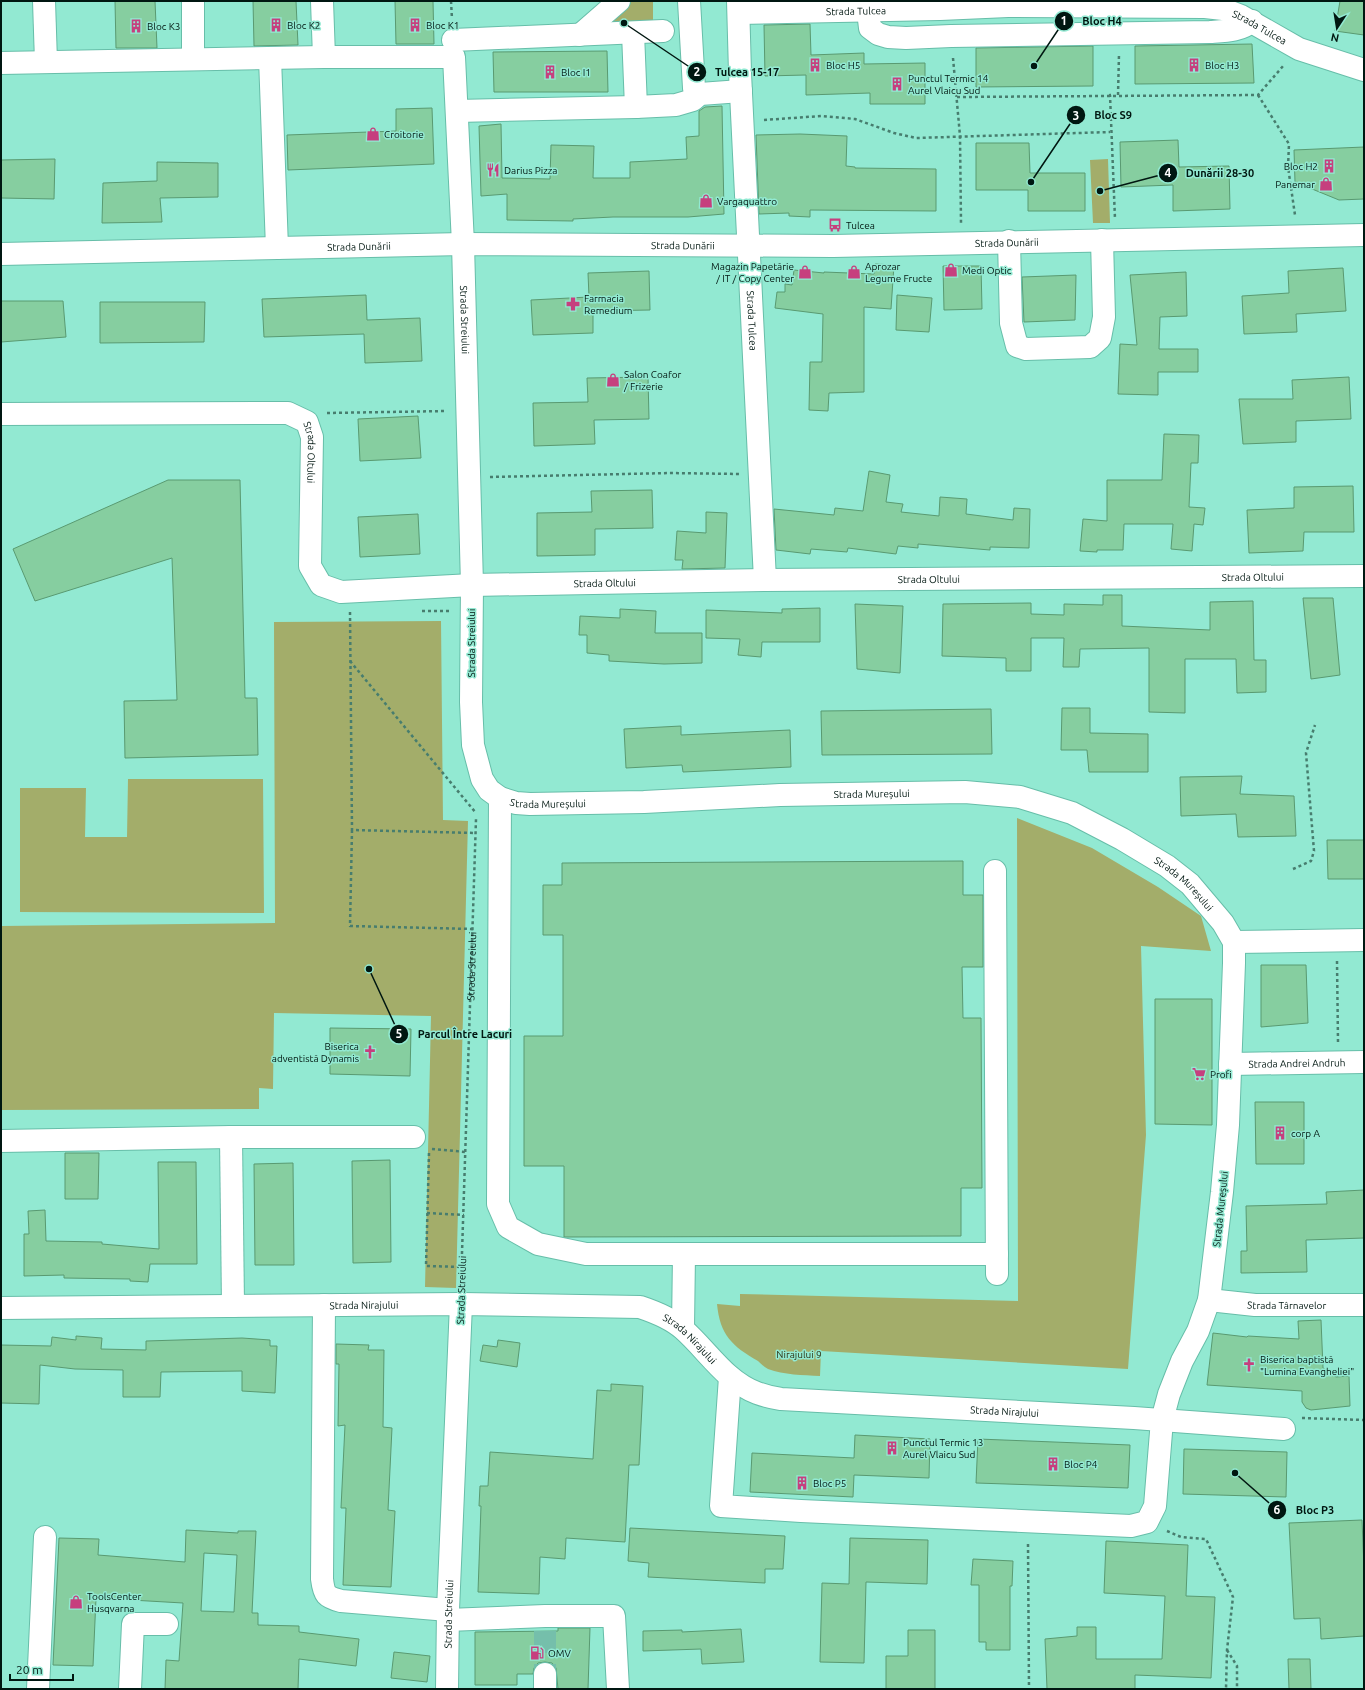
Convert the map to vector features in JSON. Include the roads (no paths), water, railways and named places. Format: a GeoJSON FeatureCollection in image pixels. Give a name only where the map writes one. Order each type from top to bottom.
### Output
{"type":"FeatureCollection","features":[{"type":"Feature","properties":{"kind":"street"},"geometry":{"type":"LineString","coordinates":[[44,1],[46,62]]}},
{"type":"Feature","properties":{"kind":"street"},"geometry":{"type":"LineString","coordinates":[[193,60],[194,1]]}},
{"type":"Feature","properties":{"kind":"street"},"geometry":{"type":"LineString","coordinates":[[1,63],[324,57],[322,1]]}},
{"type":"Feature","properties":{"kind":"street"},"geometry":{"type":"LineString","coordinates":[[580,35],[619,1]]}},
{"type":"Feature","properties":{"kind":"street"},"geometry":{"type":"LineString","coordinates":[[689,1],[695,93],[700,94],[741,91]]}},
{"type":"Feature","properties":{"kind":"street","name":"Strada Tulcea"},"geometry":{"type":"LineString","coordinates":[[765,580],[741,91],[739,7],[868,11],[1008,4],[1072,6],[1199,6],[1246,12],[1299,49],[1364,70]]}},
{"type":"Feature","properties":{"kind":"street"},"geometry":{"type":"LineString","coordinates":[[1072,6],[1073,34]]}},
{"type":"Feature","properties":{"kind":"street"},"geometry":{"type":"LineString","coordinates":[[868,11],[870,28],[878,34],[888,37],[1210,32],[1246,26],[1246,12]]}},
{"type":"Feature","properties":{"kind":"street"},"geometry":{"type":"LineString","coordinates":[[453,40],[663,32]]}},
{"type":"Feature","properties":{"kind":"street"},"geometry":{"type":"LineString","coordinates":[[633,33],[636,107]]}},
{"type":"Feature","properties":{"kind":"street","name":"Strada Streiului"},"geometry":{"type":"LineString","coordinates":[[324,57],[454,57],[464,244],[472,584],[471,702],[473,745],[478,764]]}},
{"type":"Feature","properties":{"kind":"street"},"geometry":{"type":"LineString","coordinates":[[270,58],[277,248]]}},
{"type":"Feature","properties":{"kind":"street"},"geometry":{"type":"LineString","coordinates":[[457,111],[676,105],[693,100],[700,94]]}},
{"type":"Feature","properties":{"kind":"street","name":"Strada Dunării"},"geometry":{"type":"LineString","coordinates":[[1,254],[464,244],[749,246],[1217,239],[1364,235]]}},
{"type":"Feature","properties":{"kind":"street"},"geometry":{"type":"LineString","coordinates":[[1009,242],[1011,323],[1017,346],[1026,349],[1090,347],[1100,338],[1104,317],[1109,240]]}},
{"type":"Feature","properties":{"kind":"street","name":"Strada Oltului"},"geometry":{"type":"LineString","coordinates":[[1,414],[288,413],[307,422],[312,437],[310,566],[321,584],[341,592],[472,584],[765,580],[1364,576]]}},
{"type":"Feature","properties":{"kind":"street","name":"Strada Mureșului"},"geometry":{"type":"LineString","coordinates":[[478,764],[482,779],[489,790],[500,798],[516,803],[530,804],[644,802],[780,795],[965,792],[1020,797],[1072,813],[1122,838],[1167,866],[1190,884],[1208,903],[1224,923],[1234,942],[1228,1125],[1223,1186],[1209,1300],[1198,1331],[1182,1361],[1169,1394],[1162,1420],[1155,1506],[1147,1522],[1131,1526],[721,1506],[730,1377]]}},
{"type":"Feature","properties":{"kind":"street"},"geometry":{"type":"LineString","coordinates":[[500,798],[498,1204],[508,1227],[538,1244],[586,1254],[684,1254],[997,1264],[995,871]]}},
{"type":"Feature","properties":{"kind":"street"},"geometry":{"type":"LineString","coordinates":[[1234,942],[1364,940]]}},
{"type":"Feature","properties":{"kind":"street","name":"Strada Andrei Andruh"},"geometry":{"type":"LineString","coordinates":[[1230,1064],[1364,1062]]}},
{"type":"Feature","properties":{"kind":"street"},"geometry":{"type":"LineString","coordinates":[[1,1142],[231,1137],[414,1137]]}},
{"type":"Feature","properties":{"kind":"street"},"geometry":{"type":"LineString","coordinates":[[231,1137],[233,1306]]}},
{"type":"Feature","properties":{"kind":"street"},"geometry":{"type":"LineString","coordinates":[[683,1328],[684,1254]]}},
{"type":"Feature","properties":{"kind":"street","name":"Strada Târnavelor"},"geometry":{"type":"LineString","coordinates":[[1209,1300],[1255,1305],[1364,1305]]}},
{"type":"Feature","properties":{"kind":"street","name":"Strada Streiului"},"geometry":{"type":"LineString","coordinates":[[447,1689],[448,1615],[461,1304]]}},
{"type":"Feature","properties":{"kind":"street","name":"Strada Nirajului"},"geometry":{"type":"LineString","coordinates":[[1,1308],[461,1304],[640,1307],[663,1315],[683,1328],[730,1377],[740,1385],[758,1394],[781,1400],[1162,1420],[1284,1429]]}},
{"type":"Feature","properties":{"kind":"street"},"geometry":{"type":"LineString","coordinates":[[324,1305],[322,1580],[324,1591],[329,1598],[341,1601],[448,1615],[545,1624],[614,1616],[618,1689]]}},
{"type":"Feature","properties":{"kind":"street"},"geometry":{"type":"LineString","coordinates":[[38,1689],[45,1537]]}},
{"type":"Feature","properties":{"kind":"street"},"geometry":{"type":"LineString","coordinates":[[130,1689],[133,1624],[167,1624]]}},
{"type":"Feature","properties":{"kind":"tunnel"},"geometry":{"type":"LineString","coordinates":[[545,1631],[545,1674]]}},
{"type":"Feature","properties":{"kind":"place","name":"Tulcea 15-17"},"geometry":{"type":"Point","coordinates":[624,23]}},
{"type":"Feature","properties":{"kind":"place","name":"Bloc K2"},"geometry":{"type":"Point","coordinates":[276,25]}},
{"type":"Feature","properties":{"kind":"place","name":"Bloc K1"},"geometry":{"type":"Point","coordinates":[415,25]}},
{"type":"Feature","properties":{"kind":"place","name":"Bloc K3"},"geometry":{"type":"Point","coordinates":[136,26]}},
{"type":"Feature","properties":{"kind":"place","name":"Bloc H5"},"geometry":{"type":"Point","coordinates":[815,65]}},
{"type":"Feature","properties":{"kind":"place","name":"Bloc H3"},"geometry":{"type":"Point","coordinates":[1194,65]}},
{"type":"Feature","properties":{"kind":"place","name":"Bloc H4"},"geometry":{"type":"Point","coordinates":[1034,66]}},
{"type":"Feature","properties":{"kind":"place","name":"Bloc I1"},"geometry":{"type":"Point","coordinates":[550,72]}},
{"type":"Feature","properties":{"kind":"place","name":"Punctul Termic 14 Aurel Vlaicu Sud"},"geometry":{"type":"Point","coordinates":[897,84]}},
{"type":"Feature","properties":{"kind":"place","name":"Croitorie"},"geometry":{"type":"Point","coordinates":[373,134]}},
{"type":"Feature","properties":{"kind":"place","name":"Bloc H2"},"geometry":{"type":"Point","coordinates":[1329,166]}},
{"type":"Feature","properties":{"kind":"place","name":"Darius Pizza"},"geometry":{"type":"Point","coordinates":[493,170]}},
{"type":"Feature","properties":{"kind":"place","name":"Bloc S9"},"geometry":{"type":"Point","coordinates":[1031,182]}},
{"type":"Feature","properties":{"kind":"place","name":"Panemar"},"geometry":{"type":"Point","coordinates":[1326,184]}},
{"type":"Feature","properties":{"kind":"place","name":"Dunării 28-30"},"geometry":{"type":"Point","coordinates":[1100,191]}},
{"type":"Feature","properties":{"kind":"place","name":"Vargaquattro"},"geometry":{"type":"Point","coordinates":[706,201]}},
{"type":"Feature","properties":{"kind":"place","name":"Tulcea"},"geometry":{"type":"Point","coordinates":[835,225]}},
{"type":"Feature","properties":{"kind":"place","name":"Medi Optic"},"geometry":{"type":"Point","coordinates":[951,270]}},
{"type":"Feature","properties":{"kind":"place","name":"Magazin Papetărie / IT / Copy Center"},"geometry":{"type":"Point","coordinates":[805,272]}},
{"type":"Feature","properties":{"kind":"place","name":"Aprozar Legume Fructe"},"geometry":{"type":"Point","coordinates":[854,272]}},
{"type":"Feature","properties":{"kind":"place","name":"Farmacia Remedium"},"geometry":{"type":"Point","coordinates":[573,304]}},
{"type":"Feature","properties":{"kind":"place","name":"Salon Coafor / Frizerie"},"geometry":{"type":"Point","coordinates":[613,380]}},
{"type":"Feature","properties":{"kind":"place","name":"Parcul Între Lacuri"},"geometry":{"type":"Point","coordinates":[369,969]}},
{"type":"Feature","properties":{"kind":"place","name":"Biserica adventistă Dynamis"},"geometry":{"type":"Point","coordinates":[370,1052]}},
{"type":"Feature","properties":{"kind":"place","name":"Profi"},"geometry":{"type":"Point","coordinates":[1199,1074]}},
{"type":"Feature","properties":{"kind":"place","name":"corp A"},"geometry":{"type":"Point","coordinates":[1280,1133]}},
{"type":"Feature","properties":{"kind":"place","name":"Biserica baptistă \"Lumina Evangheliei\""},"geometry":{"type":"Point","coordinates":[1249,1365]}},
{"type":"Feature","properties":{"kind":"place","name":"Punctul Termic 13 Aurel Vlaicu Sud"},"geometry":{"type":"Point","coordinates":[892,1448]}},
{"type":"Feature","properties":{"kind":"place","name":"Bloc P4"},"geometry":{"type":"Point","coordinates":[1053,1464]}},
{"type":"Feature","properties":{"kind":"place","name":"Bloc P3"},"geometry":{"type":"Point","coordinates":[1235,1473]}},
{"type":"Feature","properties":{"kind":"place","name":"Bloc P5"},"geometry":{"type":"Point","coordinates":[802,1483]}},
{"type":"Feature","properties":{"kind":"place","name":"ToolsCenter Husqvarna"},"geometry":{"type":"Point","coordinates":[76,1602]}},
{"type":"Feature","properties":{"kind":"place","name":"OMV"},"geometry":{"type":"Point","coordinates":[537,1653]}},
{"type":"Feature","properties":{"kind":"park label","name":"Nirajului 9"},"geometry":{"type":"Point","coordinates":[799,1354]}}]}
